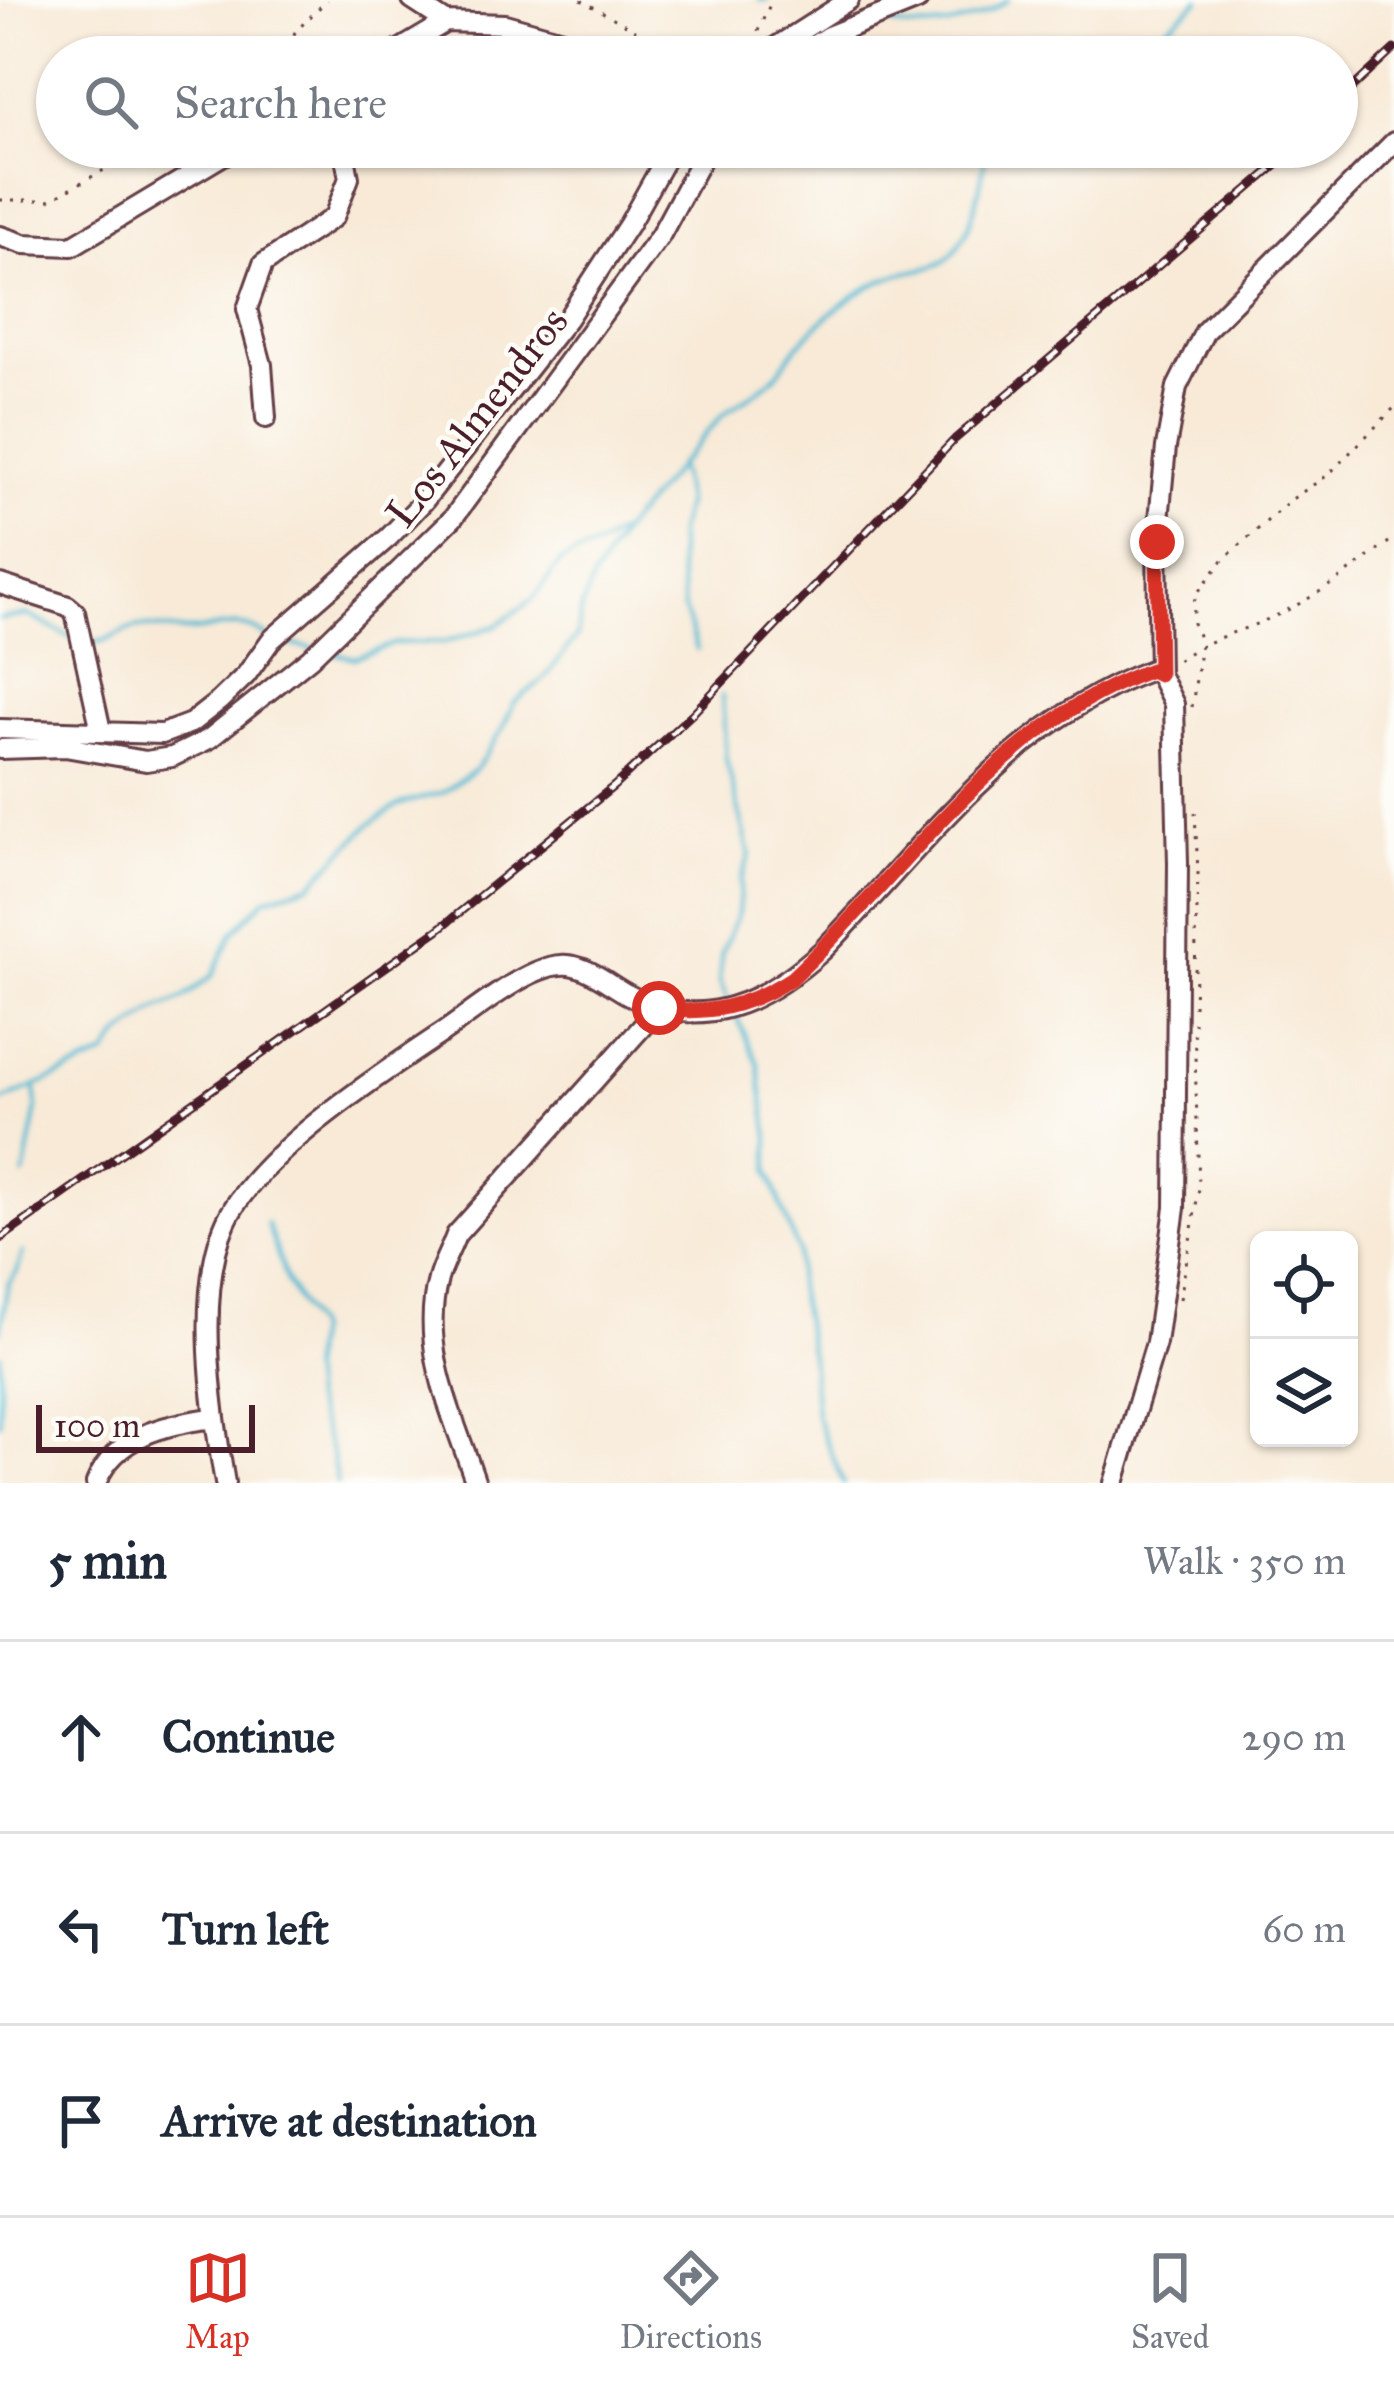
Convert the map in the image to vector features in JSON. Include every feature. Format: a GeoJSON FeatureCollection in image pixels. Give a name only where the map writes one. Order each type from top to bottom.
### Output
{"type":"FeatureCollection","features":[{"type":"Feature","properties":{"kind":"street"},"geometry":{"type":"LineString","coordinates":[[412,0],[446,22],[505,24],[548,36]]}},
{"type":"Feature","properties":{"kind":"street"},"geometry":{"type":"LineString","coordinates":[[793,36],[849,0]]}},
{"type":"Feature","properties":{"kind":"street"},"geometry":{"type":"LineString","coordinates":[[828,36],[919,0]]}},
{"type":"Feature","properties":{"kind":"street"},"geometry":{"type":"LineString","coordinates":[[422,36],[446,22]]}},
{"type":"Feature","properties":{"kind":"street"},"geometry":{"type":"LineString","coordinates":[[1114,1483],[1179,1265],[1174,704],[1159,674],[1157,542],[1177,387],[1205,331],[1394,142]]}},
{"type":"Feature","properties":{"kind":"street"},"geometry":{"type":"LineString","coordinates":[[0,236],[24,244],[72,246],[202,168]]}},
{"type":"Feature","properties":{"kind":"street"},"geometry":{"type":"LineString","coordinates":[[266,418],[262,365],[247,309],[263,263],[334,217],[349,178],[347,168]]}},
{"type":"Feature","properties":{"kind":"street","name":"Los Almendros"},"geometry":{"type":"LineString","coordinates":[[0,729],[163,734],[191,723],[246,675],[271,640],[423,502],[568,319],[662,168]]}},
{"type":"Feature","properties":{"kind":"street","name":"Los Almendros"},"geometry":{"type":"LineString","coordinates":[[0,749],[64,747],[136,759],[172,757],[209,740],[310,658],[453,518],[660,236],[696,168]]}},
{"type":"Feature","properties":{"kind":"street"},"geometry":{"type":"LineString","coordinates":[[0,584],[75,612],[101,730]]}},
{"type":"Feature","properties":{"kind":"street"},"geometry":{"type":"LineString","coordinates":[[225,1483],[213,1418],[210,1278],[228,1217],[282,1155],[380,1074],[548,967],[579,967],[659,1008],[687,1012],[726,1009],[766,995],[792,978],[1023,742],[1089,696],[1151,670],[1159,674]]}},
{"type":"Feature","properties":{"kind":"street"},"geometry":{"type":"LineString","coordinates":[[130,732],[136,759]]}},
{"type":"Feature","properties":{"kind":"street"},"geometry":{"type":"LineString","coordinates":[[476,1483],[443,1392],[433,1346],[438,1280],[457,1234],[659,1008]]}},
{"type":"Feature","properties":{"kind":"street"},"geometry":{"type":"LineString","coordinates":[[96,1483],[102,1468],[135,1438],[157,1427],[213,1418]]}},
{"type":"Feature","properties":{"kind":"street"},"geometry":{"type":"LineString","coordinates":[[113,1483],[119,1453]]}},
{"type":"Feature","properties":{"kind":"path"},"geometry":{"type":"LineString","coordinates":[[293,36],[327,0]]}},
{"type":"Feature","properties":{"kind":"path"},"geometry":{"type":"LineString","coordinates":[[580,0],[644,36]]}},
{"type":"Feature","properties":{"kind":"path"},"geometry":{"type":"LineString","coordinates":[[754,36],[772,0]]}},
{"type":"Feature","properties":{"kind":"path"},"geometry":{"type":"LineString","coordinates":[[0,200],[49,200],[108,168]]}},
{"type":"Feature","properties":{"kind":"path"},"geometry":{"type":"LineString","coordinates":[[1201,644],[1193,623],[1195,596],[1223,560],[1292,499],[1328,475],[1394,408]]}},
{"type":"Feature","properties":{"kind":"path"},"geometry":{"type":"LineString","coordinates":[[1159,674],[1201,644],[1275,616],[1350,573],[1394,538]]}},
{"type":"Feature","properties":{"kind":"waterway"},"geometry":{"type":"LineString","coordinates":[[759,0],[767,0]]}},
{"type":"Feature","properties":{"kind":"waterway"},"geometry":{"type":"LineString","coordinates":[[882,20],[914,27],[947,25],[980,16],[1008,0]]}},
{"type":"Feature","properties":{"kind":"waterway"},"geometry":{"type":"LineString","coordinates":[[1152,36],[1199,0]]}},
{"type":"Feature","properties":{"kind":"waterway"},"geometry":{"type":"LineString","coordinates":[[0,1102],[106,1055],[120,1036],[213,975],[232,934],[266,898],[311,884],[370,824],[400,804],[444,792],[477,768],[514,703],[545,678],[577,636],[594,577],[624,529],[718,420],[769,382],[794,349],[842,304],[882,280],[938,264],[952,254],[974,210],[983,168]]}},
{"type":"Feature","properties":{"kind":"waterway"},"geometry":{"type":"LineString","coordinates":[[678,464],[686,501],[678,532],[678,562],[684,610],[697,649]]}},
{"type":"Feature","properties":{"kind":"waterway"},"geometry":{"type":"LineString","coordinates":[[324,651],[355,658],[396,643],[444,642],[496,626],[533,599],[561,561],[620,532]]}},
{"type":"Feature","properties":{"kind":"waterway"},"geometry":{"type":"LineString","coordinates":[[0,619],[28,615],[72,638]]}},
{"type":"Feature","properties":{"kind":"waterway"},"geometry":{"type":"LineString","coordinates":[[89,642],[146,627],[184,631],[236,626],[267,637]]}},
{"type":"Feature","properties":{"kind":"waterway"},"geometry":{"type":"LineString","coordinates":[[277,641],[313,649]]}},
{"type":"Feature","properties":{"kind":"waterway"},"geometry":{"type":"LineString","coordinates":[[722,696],[726,759],[750,855],[741,880],[738,913],[722,952],[719,981],[728,1000]]}},
{"type":"Feature","properties":{"kind":"waterway"},"geometry":{"type":"LineString","coordinates":[[733,1010],[758,1063],[769,1171],[798,1252],[797,1287],[811,1356],[816,1415],[843,1483]]}},
{"type":"Feature","properties":{"kind":"waterway"},"geometry":{"type":"LineString","coordinates":[[24,1175],[37,1108],[35,1086]]}},
{"type":"Feature","properties":{"kind":"waterway"},"geometry":{"type":"LineString","coordinates":[[267,1224],[287,1282],[315,1330],[309,1370],[312,1399],[337,1483]]}},
{"type":"Feature","properties":{"kind":"waterway"},"geometry":{"type":"LineString","coordinates":[[0,1332],[8,1284],[23,1252]]}},
{"type":"Feature","properties":{"kind":"waterway"},"geometry":{"type":"LineString","coordinates":[[0,1355],[0,1423]]}},
{"type":"Feature","properties":{"kind":"railway"},"geometry":{"type":"LineString","coordinates":[[1358,82],[1394,49]]}},
{"type":"Feature","properties":{"kind":"railway"},"geometry":{"type":"LineString","coordinates":[[0,1239],[438,930],[614,786],[693,713],[955,439],[1273,168]]}},
{"type":"Feature","properties":{"kind":"route"},"geometry":{"type":"LineString","coordinates":[[659,1008],[726,1009],[766,995],[792,978],[1023,742],[1089,696],[1151,670],[1159,674],[1157,542]]}}]}
